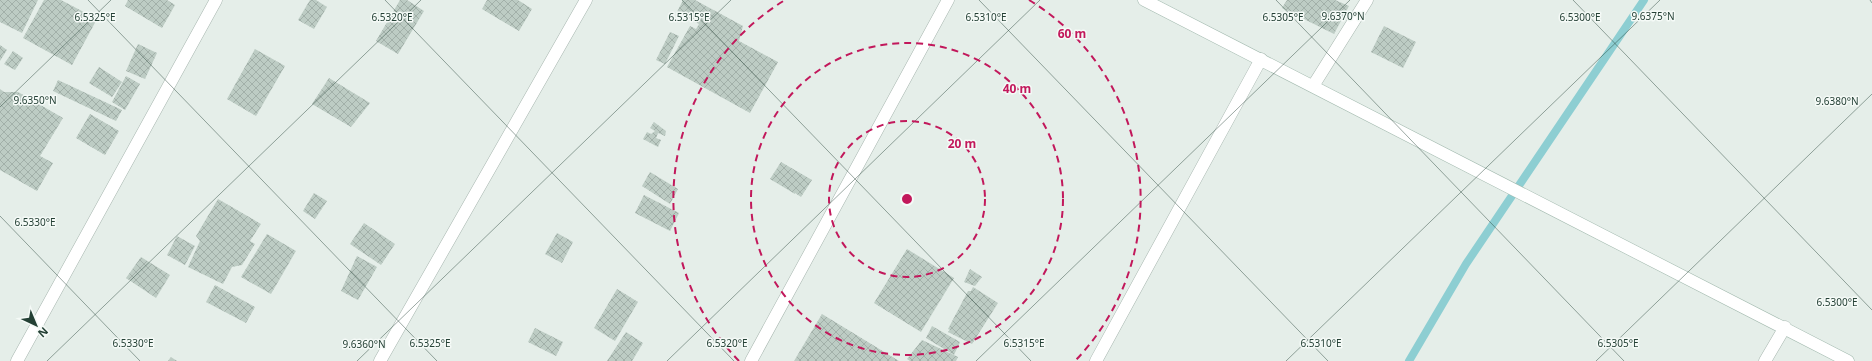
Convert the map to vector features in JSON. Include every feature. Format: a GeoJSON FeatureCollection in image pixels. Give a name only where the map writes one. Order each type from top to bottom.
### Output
{"type":"FeatureCollection","features":[{"type":"Feature","properties":{"kind":"street"},"geometry":{"type":"LineString","coordinates":[[17,361],[216,0]]}},
{"type":"Feature","properties":{"kind":"street"},"geometry":{"type":"LineString","coordinates":[[380,361],[586,0]]}},
{"type":"Feature","properties":{"kind":"street"},"geometry":{"type":"LineString","coordinates":[[751,361],[948,0]]}},
{"type":"Feature","properties":{"kind":"street"},"geometry":{"type":"LineString","coordinates":[[1144,0],[1785,327],[1848,361]]}},
{"type":"Feature","properties":{"kind":"street"},"geometry":{"type":"LineString","coordinates":[[1314,86],[1367,0]]}},
{"type":"Feature","properties":{"kind":"street"},"geometry":{"type":"LineString","coordinates":[[1096,361],[1261,59]]}},
{"type":"Feature","properties":{"kind":"street"},"geometry":{"type":"LineString","coordinates":[[1765,361],[1785,327]]}},
{"type":"Feature","properties":{"kind":"building"},"geometry":{"type":"Polygon","coordinates":[[[0,0],[38,0],[22,33],[0,22],[0,0]]]}},
{"type":"Feature","properties":{"kind":"building"},"geometry":{"type":"Polygon","coordinates":[[[44,0],[61,0],[97,19],[72,65],[23,38],[44,0]]]}},
{"type":"Feature","properties":{"kind":"building"},"geometry":{"type":"Polygon","coordinates":[[[128,0],[167,0],[175,5],[162,28],[125,6],[128,0]]]}},
{"type":"Feature","properties":{"kind":"building"},"geometry":{"type":"Polygon","coordinates":[[[310,0],[316,0],[327,7],[314,29],[298,20],[310,0]]]}},
{"type":"Feature","properties":{"kind":"building"},"geometry":{"type":"Polygon","coordinates":[[[400,0],[407,0],[424,11],[398,54],[376,41],[400,0]]]}},
{"type":"Feature","properties":{"kind":"building"},"geometry":{"type":"Polygon","coordinates":[[[487,0],[518,0],[532,9],[519,31],[482,9],[487,0]]]}},
{"type":"Feature","properties":{"kind":"building"},"geometry":{"type":"Polygon","coordinates":[[[683,0],[695,0],[743,26],[739,41],[778,62],[750,113],[667,67],[690,26],[696,29],[699,24],[677,12],[683,0]]]}},
{"type":"Feature","properties":{"kind":"building"},"geometry":{"type":"Polygon","coordinates":[[[1287,0],[1335,0],[1349,6],[1334,34],[1282,8],[1287,0]]]}},
{"type":"Feature","properties":{"kind":"building"},"geometry":{"type":"Polygon","coordinates":[[[1384,26],[1416,42],[1403,68],[1371,52],[1384,26]]]}},
{"type":"Feature","properties":{"kind":"building"},"geometry":{"type":"Polygon","coordinates":[[[670,32],[679,36],[665,64],[656,60],[670,32]]]}},
{"type":"Feature","properties":{"kind":"building"},"geometry":{"type":"Polygon","coordinates":[[[138,44],[157,53],[145,79],[126,71],[138,44]]]}},
{"type":"Feature","properties":{"kind":"building"},"geometry":{"type":"Polygon","coordinates":[[[0,45],[7,50],[0,61],[0,45]]]}},
{"type":"Feature","properties":{"kind":"building"},"geometry":{"type":"Polygon","coordinates":[[[255,49],[285,66],[256,116],[227,99],[255,49]]]}},
{"type":"Feature","properties":{"kind":"building"},"geometry":{"type":"Polygon","coordinates":[[[13,51],[23,58],[15,70],[4,64],[13,51]]]}},
{"type":"Feature","properties":{"kind":"building"},"geometry":{"type":"Polygon","coordinates":[[[99,67],[122,82],[112,97],[89,83],[99,67]]]}},
{"type":"Feature","properties":{"kind":"building"},"geometry":{"type":"Polygon","coordinates":[[[126,76],[140,84],[125,110],[112,102],[126,76]]]}},
{"type":"Feature","properties":{"kind":"building"},"geometry":{"type":"Polygon","coordinates":[[[329,78],[370,103],[351,127],[312,104],[329,78]]]}},
{"type":"Feature","properties":{"kind":"building"},"geometry":{"type":"Polygon","coordinates":[[[58,80],[122,110],[116,121],[53,91],[58,80]]]}},
{"type":"Feature","properties":{"kind":"building"},"geometry":{"type":"Polygon","coordinates":[[[0,89],[4,92],[18,92],[63,118],[40,156],[53,163],[37,191],[0,170],[0,89]]]}},
{"type":"Feature","properties":{"kind":"building"},"geometry":{"type":"Polygon","coordinates":[[[90,114],[119,131],[105,155],[76,138],[90,114]]]}},
{"type":"Feature","properties":{"kind":"building"},"geometry":{"type":"Polygon","coordinates":[[[654,122],[666,131],[665,136],[658,133],[656,138],[661,140],[658,147],[643,139],[647,132],[651,134],[655,131],[650,128],[654,122]]]}},
{"type":"Feature","properties":{"kind":"building"},"geometry":{"type":"Polygon","coordinates":[[[781,162],[812,180],[801,197],[770,179],[781,162]]]}},
{"type":"Feature","properties":{"kind":"building"},"geometry":{"type":"Polygon","coordinates":[[[650,172],[678,189],[670,204],[642,186],[650,172]]]}},
{"type":"Feature","properties":{"kind":"building"},"geometry":{"type":"Polygon","coordinates":[[[314,193],[327,201],[315,219],[303,211],[314,193]]]}},
{"type":"Feature","properties":{"kind":"building"},"geometry":{"type":"Polygon","coordinates":[[[644,195],[679,213],[670,231],[635,213],[644,195]]]}},
{"type":"Feature","properties":{"kind":"building"},"geometry":{"type":"Polygon","coordinates":[[[218,199],[261,224],[250,241],[255,244],[242,265],[232,267],[223,284],[188,267],[200,241],[196,236],[218,199]]]}},
{"type":"Feature","properties":{"kind":"building"},"geometry":{"type":"Polygon","coordinates":[[[364,223],[395,244],[381,265],[350,244],[364,223]]]}},
{"type":"Feature","properties":{"kind":"building"},"geometry":{"type":"Polygon","coordinates":[[[557,233],[573,242],[562,263],[545,254],[557,233]]]}},
{"type":"Feature","properties":{"kind":"building"},"geometry":{"type":"Polygon","coordinates":[[[267,234],[296,251],[271,294],[241,277],[267,234]]]}},
{"type":"Feature","properties":{"kind":"building"},"geometry":{"type":"Polygon","coordinates":[[[177,236],[195,246],[185,265],[167,255],[177,236]]]}},
{"type":"Feature","properties":{"kind":"building"},"geometry":{"type":"Polygon","coordinates":[[[907,249],[954,278],[921,332],[874,303],[907,249]]]}},
{"type":"Feature","properties":{"kind":"building"},"geometry":{"type":"Polygon","coordinates":[[[357,256],[377,267],[358,300],[341,291],[357,256]]]}},
{"type":"Feature","properties":{"kind":"building"},"geometry":{"type":"Polygon","coordinates":[[[141,257],[170,275],[156,298],[126,278],[141,257]]]}},
{"type":"Feature","properties":{"kind":"building"},"geometry":{"type":"Polygon","coordinates":[[[970,269],[982,277],[975,286],[964,282],[970,269]]]}},
{"type":"Feature","properties":{"kind":"building"},"geometry":{"type":"Polygon","coordinates":[[[215,285],[255,307],[246,323],[206,302],[215,285]]]}},
{"type":"Feature","properties":{"kind":"building"},"geometry":{"type":"Polygon","coordinates":[[[973,287],[998,303],[972,344],[948,332],[950,330],[948,329],[968,291],[971,291],[973,287]]]}},
{"type":"Feature","properties":{"kind":"building"},"geometry":{"type":"Polygon","coordinates":[[[617,289],[638,302],[615,341],[594,328],[617,289]]]}},
{"type":"Feature","properties":{"kind":"building"},"geometry":{"type":"Polygon","coordinates":[[[822,314],[899,361],[794,361],[822,314]]]}},
{"type":"Feature","properties":{"kind":"building"},"geometry":{"type":"Polygon","coordinates":[[[932,326],[960,342],[954,355],[926,338],[932,326]]]}},
{"type":"Feature","properties":{"kind":"building"},"geometry":{"type":"Polygon","coordinates":[[[535,328],[563,342],[556,356],[528,342],[535,328]]]}},
{"type":"Feature","properties":{"kind":"building"},"geometry":{"type":"Polygon","coordinates":[[[626,332],[643,343],[632,361],[607,361],[626,332]]]}},
{"type":"Feature","properties":{"kind":"building"},"geometry":{"type":"Polygon","coordinates":[[[922,340],[958,357],[956,361],[910,361],[907,359],[922,340]]]}},
{"type":"Feature","properties":{"kind":"building"},"geometry":{"type":"Polygon","coordinates":[[[171,357],[177,361],[168,361],[171,357]]]}},
{"type":"Feature","properties":{"kind":"waterway"},"geometry":{"type":"LineString","coordinates":[[1409,361],[1466,264],[1644,0]]}}]}
